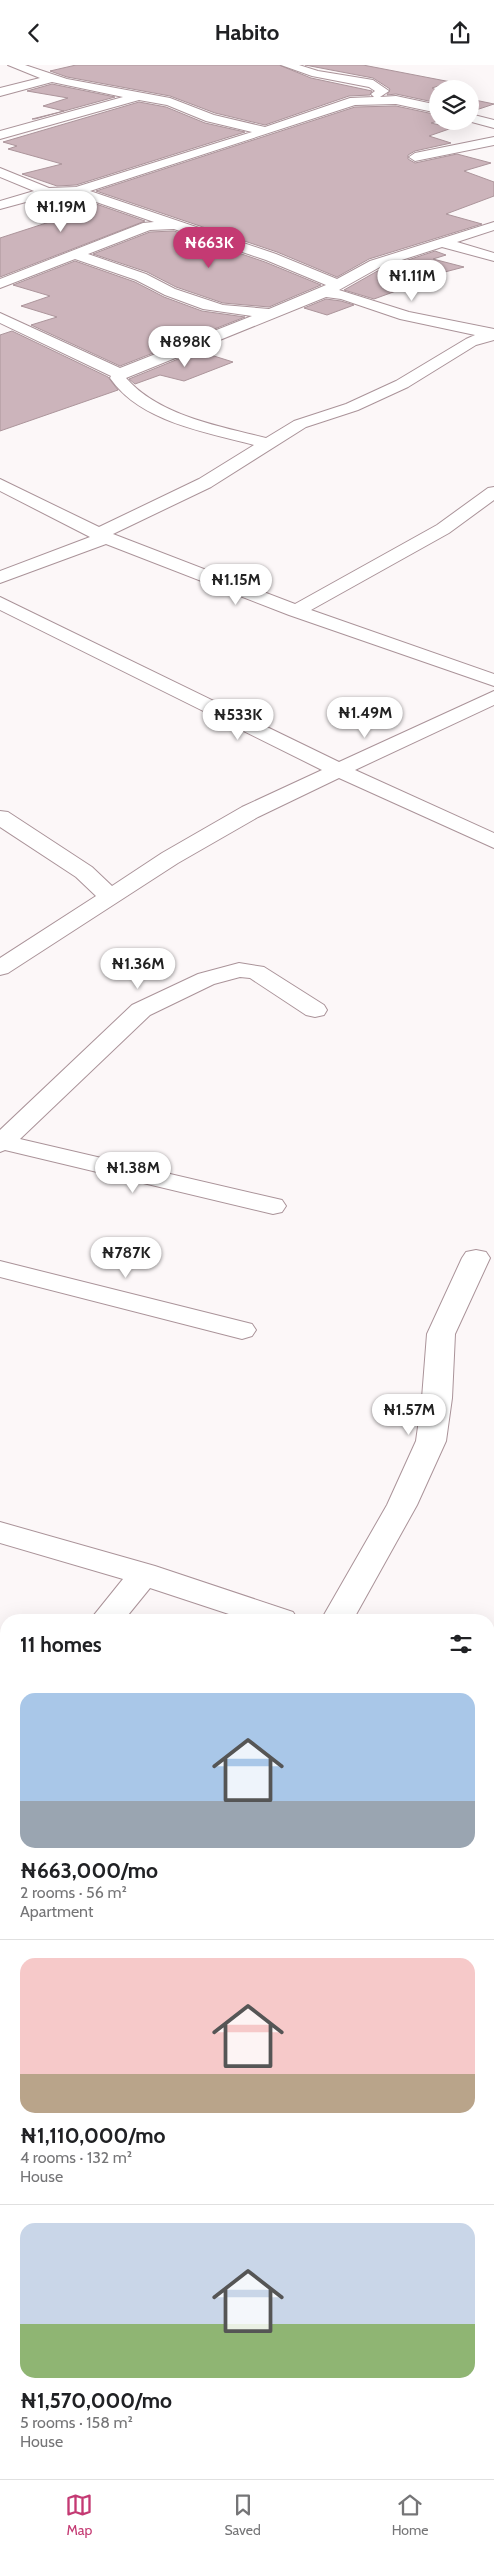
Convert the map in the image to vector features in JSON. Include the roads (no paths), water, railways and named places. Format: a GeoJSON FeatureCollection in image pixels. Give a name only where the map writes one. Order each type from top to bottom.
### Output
{"type":"FeatureCollection","features":[{"type":"Feature","properties":{"kind":"street"},"geometry":{"type":"LineString","coordinates":[[14,65],[52,78],[170,102],[210,118],[265,131]]}},
{"type":"Feature","properties":{"kind":"street"},"geometry":{"type":"LineString","coordinates":[[286,65],[316,74],[373,84],[381,88],[383,91],[369,99]]}},
{"type":"Feature","properties":{"kind":"street"},"geometry":{"type":"LineString","coordinates":[[0,91],[52,78]]}},
{"type":"Feature","properties":{"kind":"street"},"geometry":{"type":"LineString","coordinates":[[0,135],[142,95]]}},
{"type":"Feature","properties":{"kind":"street"},"geometry":{"type":"LineString","coordinates":[[0,205],[47,192],[77,191],[265,131],[326,109],[369,99],[396,100],[429,107]]}},
{"type":"Feature","properties":{"kind":"street"},"geometry":{"type":"LineString","coordinates":[[479,120],[494,124]]}},
{"type":"Feature","properties":{"kind":"street"},"geometry":{"type":"LineString","coordinates":[[415,157],[494,141]]}},
{"type":"Feature","properties":{"kind":"street"},"geometry":{"type":"LineString","coordinates":[[0,172],[47,192]]}},
{"type":"Feature","properties":{"kind":"street"},"geometry":{"type":"LineString","coordinates":[[77,191],[150,221],[179,225],[271,257],[344,295],[405,316],[493,335]]}},
{"type":"Feature","properties":{"kind":"street"},"geometry":{"type":"LineString","coordinates":[[0,284],[76,255],[150,221]]}},
{"type":"Feature","properties":{"kind":"street"},"geometry":{"type":"LineString","coordinates":[[0,317],[120,374],[330,288],[375,264],[494,226]]}},
{"type":"Feature","properties":{"kind":"street"},"geometry":{"type":"LineString","coordinates":[[440,242],[494,257]]}},
{"type":"Feature","properties":{"kind":"street"},"geometry":{"type":"LineString","coordinates":[[76,255],[141,277],[170,292],[208,306],[238,311],[273,312]]}},
{"type":"Feature","properties":{"kind":"street"},"geometry":{"type":"LineString","coordinates":[[271,257],[329,265]]}},
{"type":"Feature","properties":{"kind":"street"},"geometry":{"type":"LineString","coordinates":[[348,265],[375,264]]}},
{"type":"Feature","properties":{"kind":"street"},"geometry":{"type":"LineString","coordinates":[[0,577],[101,536],[205,483],[300,424],[352,407],[402,384],[471,342],[493,335]]}},
{"type":"Feature","properties":{"kind":"street"},"geometry":{"type":"LineString","coordinates":[[120,374],[118,379],[122,386],[146,403],[178,418],[269,444]]}},
{"type":"Feature","properties":{"kind":"street"},"geometry":{"type":"LineString","coordinates":[[0,484],[32,504],[101,536],[296,611],[494,680]]}},
{"type":"Feature","properties":{"kind":"street"},"geometry":{"type":"LineString","coordinates":[[296,611],[443,529],[494,492]]}},
{"type":"Feature","properties":{"kind":"street"},"geometry":{"type":"LineString","coordinates":[[0,603],[340,771],[494,841]]}},
{"type":"Feature","properties":{"kind":"street"},"geometry":{"type":"LineString","coordinates":[[0,968],[170,858],[250,812],[494,697]]}},
{"type":"Feature","properties":{"kind":"street"},"geometry":{"type":"LineString","coordinates":[[0,817],[84,872],[110,896]]}},
{"type":"Feature","properties":{"kind":"street"},"geometry":{"type":"LineString","coordinates":[[1,1143],[110,1037],[141,1011],[206,979],[239,970],[256,972],[315,1010]]}},
{"type":"Feature","properties":{"kind":"street"},"geometry":{"type":"LineString","coordinates":[[1,1143],[273,1206]]}},
{"type":"Feature","properties":{"kind":"street"},"geometry":{"type":"LineString","coordinates":[[340,1614],[402,1505],[431,1441],[437,1398],[441,1334],[476,1258]]}},
{"type":"Feature","properties":{"kind":"street"},"geometry":{"type":"LineString","coordinates":[[0,1269],[242,1330]]}},
{"type":"Feature","properties":{"kind":"street"},"geometry":{"type":"LineString","coordinates":[[0,1532],[144,1575],[264,1614]]}},
{"type":"Feature","properties":{"kind":"street"},"geometry":{"type":"LineString","coordinates":[[111,1614],[144,1575]]}}]}
